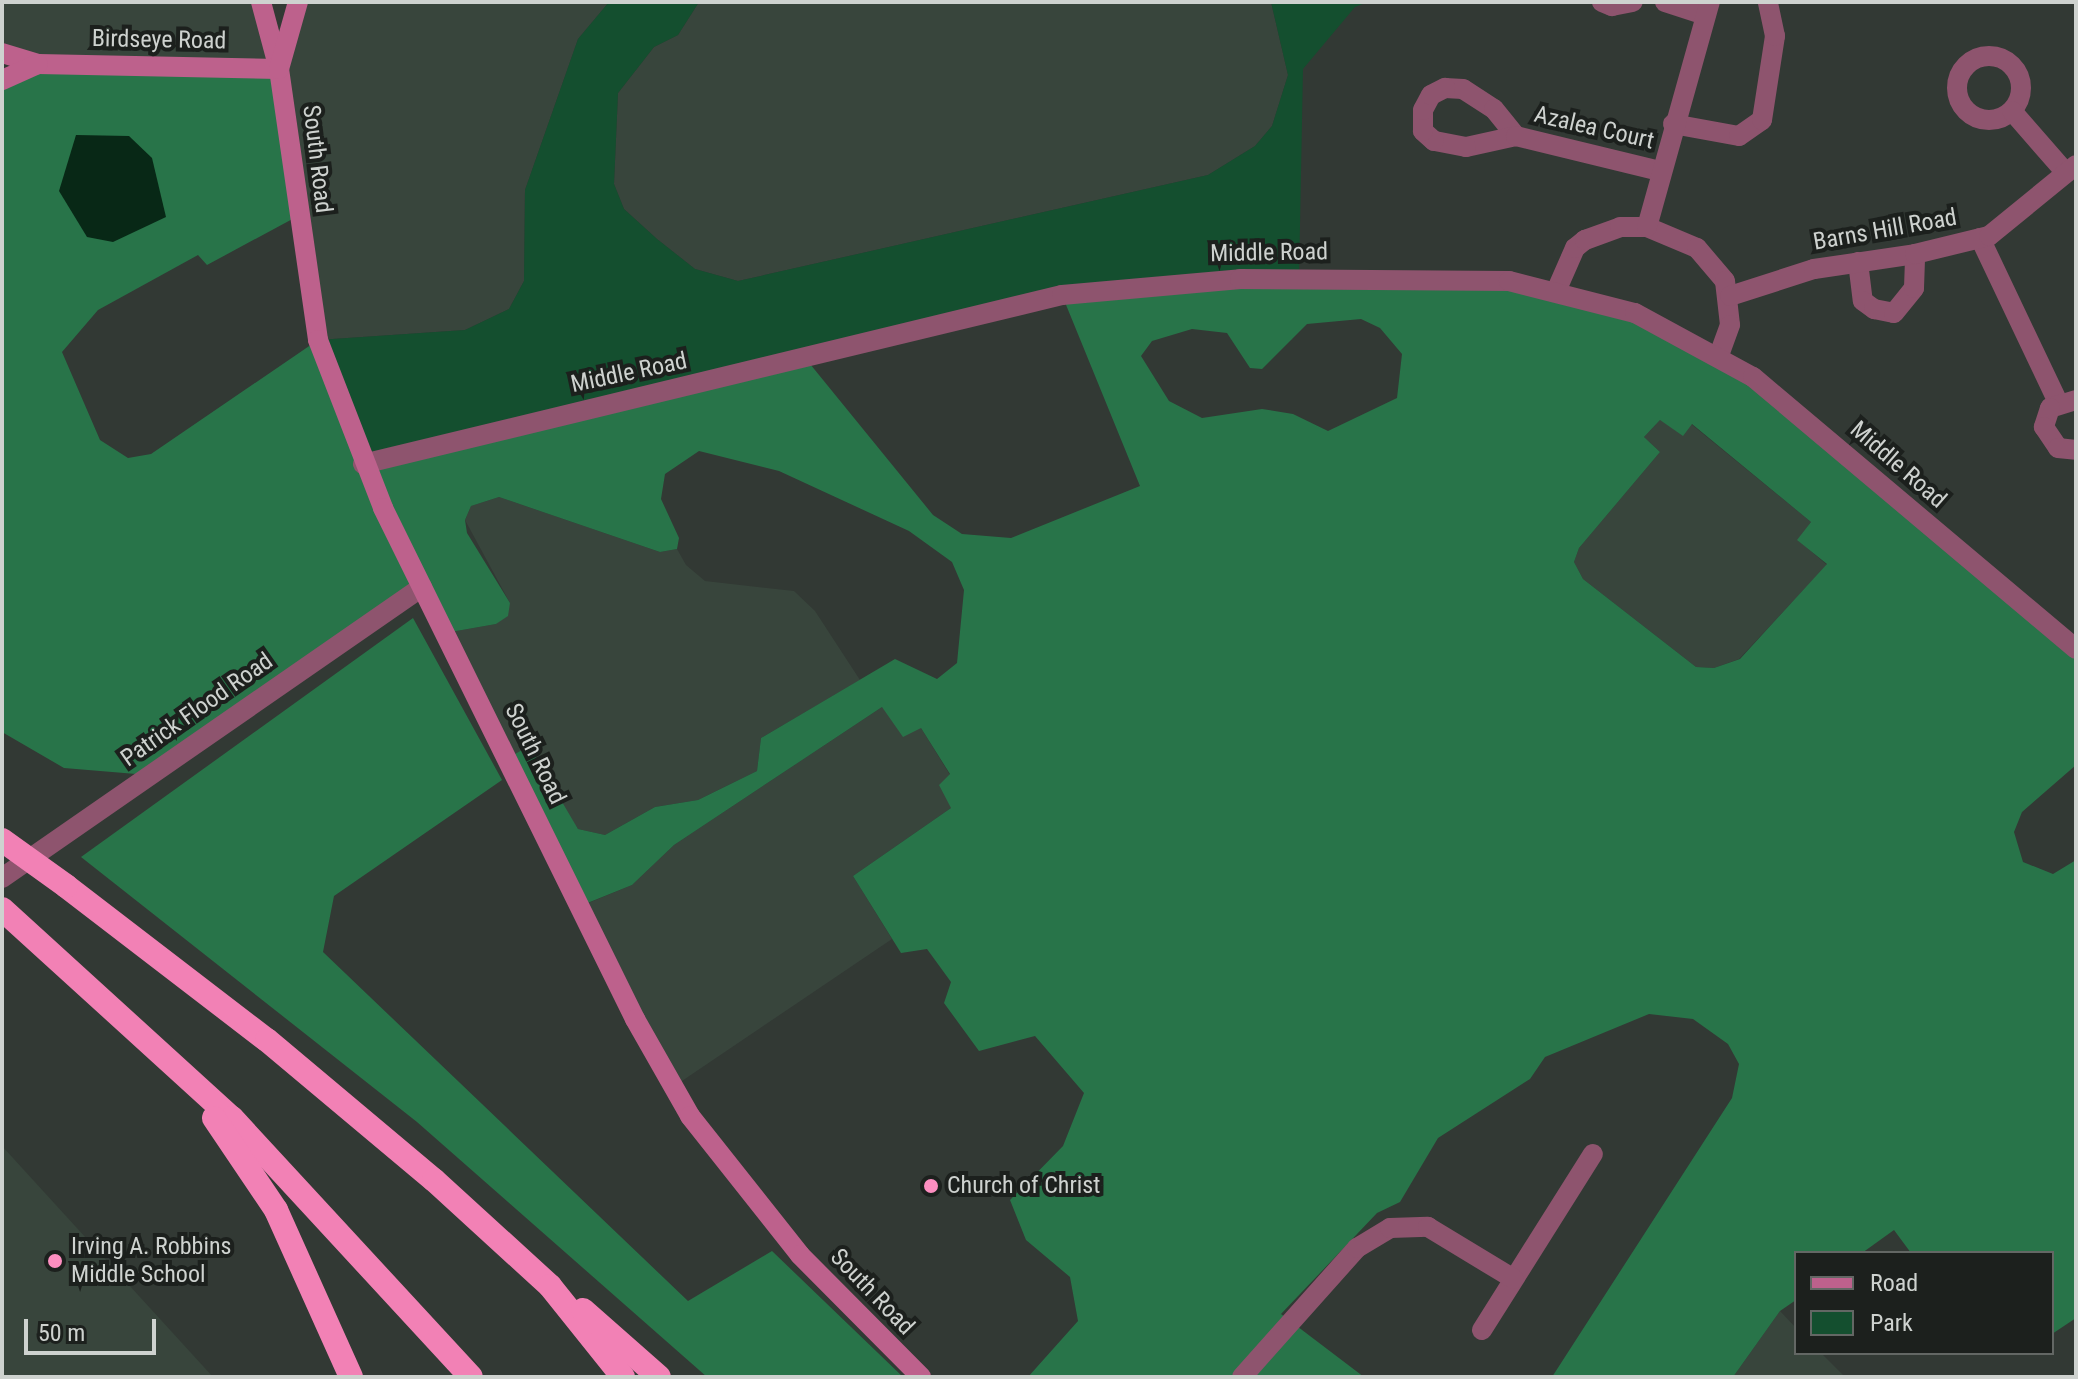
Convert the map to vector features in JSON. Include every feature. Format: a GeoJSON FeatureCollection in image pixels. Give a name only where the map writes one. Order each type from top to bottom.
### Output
{"type":"FeatureCollection","features":[{"type":"Feature","properties":{"kind":"highway"},"geometry":{"type":"LineString","coordinates":[[2,840],[325,1087],[550,1286],[659,1377]]}},
{"type":"Feature","properties":{"kind":"highway"},"geometry":{"type":"LineString","coordinates":[[9,915],[288,1174],[471,1377]]}},
{"type":"Feature","properties":{"kind":"highway"},"geometry":{"type":"LineString","coordinates":[[168,1060],[265,1190],[351,1377]]}},
{"type":"Feature","properties":{"kind":"highway"},"geometry":{"type":"LineString","coordinates":[[550,1286],[623,1377]]}},
{"type":"Feature","properties":{"kind":"main road","name":"South Road"},"geometry":{"type":"LineString","coordinates":[[261,2],[279,69],[318,340],[363,464],[422,587],[635,1019],[690,1116],[800,1255],[921,1377]]}},
{"type":"Feature","properties":{"kind":"main road","name":"South Road"},"geometry":{"type":"LineString","coordinates":[[279,69],[298,2]]}},
{"type":"Feature","properties":{"kind":"main road","name":"Birdseye Road"},"geometry":{"type":"LineString","coordinates":[[2,53],[38,64],[279,69]]}},
{"type":"Feature","properties":{"kind":"main road","name":"Birdseye Road"},"geometry":{"type":"LineString","coordinates":[[2,80],[38,64]]}},
{"type":"Feature","properties":{"kind":"street"},"geometry":{"type":"LineString","coordinates":[[1602,2],[1612,6],[1633,2]]}},
{"type":"Feature","properties":{"kind":"street"},"geometry":{"type":"LineString","coordinates":[[1647,227],[1707,9],[1665,2]]}},
{"type":"Feature","properties":{"kind":"street"},"geometry":{"type":"LineString","coordinates":[[1673,124],[1739,136],[1762,120],[1775,36],[1768,2]]}},
{"type":"Feature","properties":{"kind":"street"},"geometry":{"type":"LineString","coordinates":[[2012,111],[2071,169]]}},
{"type":"Feature","properties":{"kind":"street","name":"Azalea Court"},"geometry":{"type":"LineString","coordinates":[[1516,136],[1660,171]]}},
{"type":"Feature","properties":{"kind":"street","name":"Barns Hill Road"},"geometry":{"type":"LineString","coordinates":[[1730,296],[1814,269],[1915,254],[1980,238],[2071,169]]}},
{"type":"Feature","properties":{"kind":"street"},"geometry":{"type":"LineString","coordinates":[[1557,289],[1575,248],[1585,240],[1620,227],[1647,227],[1697,248],[1716,265],[1730,296],[1730,325],[1719,356]]}},
{"type":"Feature","properties":{"kind":"street"},"geometry":{"type":"LineString","coordinates":[[1980,238],[2067,401],[2047,413],[2045,433],[2058,448],[2076,450]]}},
{"type":"Feature","properties":{"kind":"street"},"geometry":{"type":"LineString","coordinates":[[1858,262],[1863,301],[1874,309],[1894,313],[1914,288],[1915,254]]}},
{"type":"Feature","properties":{"kind":"street","name":"Middle Road"},"geometry":{"type":"LineString","coordinates":[[363,464],[1062,295],[1255,278],[1471,278],[1557,289],[1635,313],[1719,356],[1782,400],[2076,649]]}},
{"type":"Feature","properties":{"kind":"street","name":"Patrick Flood Road"},"geometry":{"type":"LineString","coordinates":[[2,878],[422,587]]}},
{"type":"Feature","properties":{"kind":"street"},"geometry":{"type":"LineString","coordinates":[[1482,1330],[1593,1154]]}},
{"type":"Feature","properties":{"kind":"street"},"geometry":{"type":"LineString","coordinates":[[1242,1377],[1357,1248],[1390,1228],[1428,1227],[1514,1279]]}},
{"type":"Feature","properties":{"kind":"shaded area"},"geometry":{"type":"Polygon","coordinates":[[[2,2],[261,2],[278,67],[298,2],[609,2],[578,39],[525,190],[524,281],[509,309],[465,330],[318,340],[279,69],[2,53],[2,2]]]}},
{"type":"Feature","properties":{"kind":"shaded area"},"geometry":{"type":"Polygon","coordinates":[[[699,2],[1271,2],[1288,75],[1272,126],[1255,146],[1208,175],[738,281],[695,269],[624,209],[614,184],[618,93],[654,47],[678,35],[699,2]]]}},
{"type":"Feature","properties":{"kind":"shaded area"},"geometry":{"type":"Polygon","coordinates":[[[76,135],[129,136],[152,158],[166,217],[113,242],[87,237],[59,191],[76,135]]]}},
{"type":"Feature","properties":{"kind":"shaded area"},"geometry":{"type":"Polygon","coordinates":[[[1660,420],[1691,424],[1811,522],[1798,540],[1827,565],[1739,659],[1714,668],[1696,667],[1583,579],[1574,562],[1579,548],[1660,452],[1644,437],[1660,420]]]}},
{"type":"Feature","properties":{"kind":"shaded area"},"geometry":{"type":"Polygon","coordinates":[[[499,497],[660,552],[677,549],[686,565],[705,581],[794,591],[815,611],[860,680],[761,738],[757,771],[698,800],[655,807],[605,835],[578,829],[562,806],[508,758],[445,633],[496,624],[510,603],[465,520],[471,506],[499,497]]]}},
{"type":"Feature","properties":{"kind":"shaded area"},"geometry":{"type":"Polygon","coordinates":[[[882,707],[921,728],[950,775],[951,808],[853,876],[892,939],[673,1087],[581,906],[632,885],[674,845],[882,707]]]}},
{"type":"Feature","properties":{"kind":"shaded area","name":"Irving A. Robbins Middle School"},"geometry":{"type":"Polygon","coordinates":[[[2,1146],[213,1377],[2,1377],[2,1146]]]}},
{"type":"Feature","properties":{"kind":"shaded area"},"geometry":{"type":"Polygon","coordinates":[[[1780,1311],[1794,1326],[1794,1355],[1823,1355],[1845,1377],[1733,1377],[1780,1311]]]}},
{"type":"Feature","properties":{"kind":"green space"},"geometry":{"type":"Polygon","coordinates":[[[609,2],[699,2],[678,35],[654,47],[618,93],[614,184],[624,209],[695,269],[738,281],[1208,175],[1255,146],[1272,126],[1288,75],[1271,2],[1368,2],[1355,7],[1303,69],[1299,278],[1120,287],[363,464],[318,340],[465,330],[509,309],[524,281],[525,190],[578,39],[609,2]]]}},
{"type":"Feature","properties":{"kind":"green space"},"geometry":{"type":"Polygon","coordinates":[[[38,64],[279,69],[298,216],[207,265],[198,255],[98,310],[62,352],[100,440],[128,458],[151,454],[318,340],[364,464],[806,359],[933,515],[962,534],[1011,538],[1140,486],[1062,295],[1120,287],[1557,289],[1719,356],[2076,649],[2076,765],[2022,812],[2014,832],[2023,862],[2053,874],[2076,860],[2076,1318],[2054,1333],[2054,1251],[1910,1251],[1894,1230],[1865,1251],[1794,1251],[1794,1301],[1780,1311],[1733,1377],[1552,1377],[1732,1098],[1739,1064],[1728,1044],[1693,1019],[1649,1014],[1545,1057],[1530,1079],[1438,1138],[1400,1202],[1377,1213],[1281,1314],[1364,1377],[1028,1377],[1078,1321],[1070,1277],[1026,1240],[1010,1200],[1063,1146],[1084,1093],[1035,1036],[979,1051],[944,1003],[951,982],[927,949],[901,953],[853,876],[951,808],[939,785],[950,774],[921,728],[903,737],[882,707],[674,845],[632,885],[580,906],[508,758],[529,746],[578,829],[605,835],[655,807],[698,800],[757,771],[761,738],[895,659],[937,679],[957,663],[964,590],[952,562],[909,531],[779,471],[699,451],[665,474],[661,499],[679,538],[677,549],[660,552],[499,497],[471,506],[465,520],[467,533],[510,603],[508,616],[496,624],[445,633],[423,588],[148,775],[64,768],[2,732],[2,80],[38,64]],[[1361,319],[1307,324],[1262,369],[1250,368],[1227,333],[1192,329],[1152,341],[1141,356],[1169,401],[1202,418],[1262,409],[1293,414],[1328,431],[1397,398],[1402,354],[1380,328],[1361,319]],[[1660,420],[1644,437],[1660,452],[1579,548],[1574,562],[1583,579],[1696,667],[1714,668],[1740,659],[1827,564],[1797,540],[1811,522],[1692,424],[1683,436],[1660,420]]]}},
{"type":"Feature","properties":{"kind":"green space"},"geometry":{"type":"Polygon","coordinates":[[[413,618],[502,780],[334,896],[323,952],[688,1301],[772,1251],[903,1377],[707,1377],[417,1122],[81,857],[413,618]]]}},
{"type":"Feature","properties":{"kind":"place","name":"Church of Christ"},"geometry":{"type":"Point","coordinates":[931,1186]}},
{"type":"Feature","properties":{"kind":"place","name":"Irving A. Robbins Middle School"},"geometry":{"type":"Point","coordinates":[55,1261]}}]}
